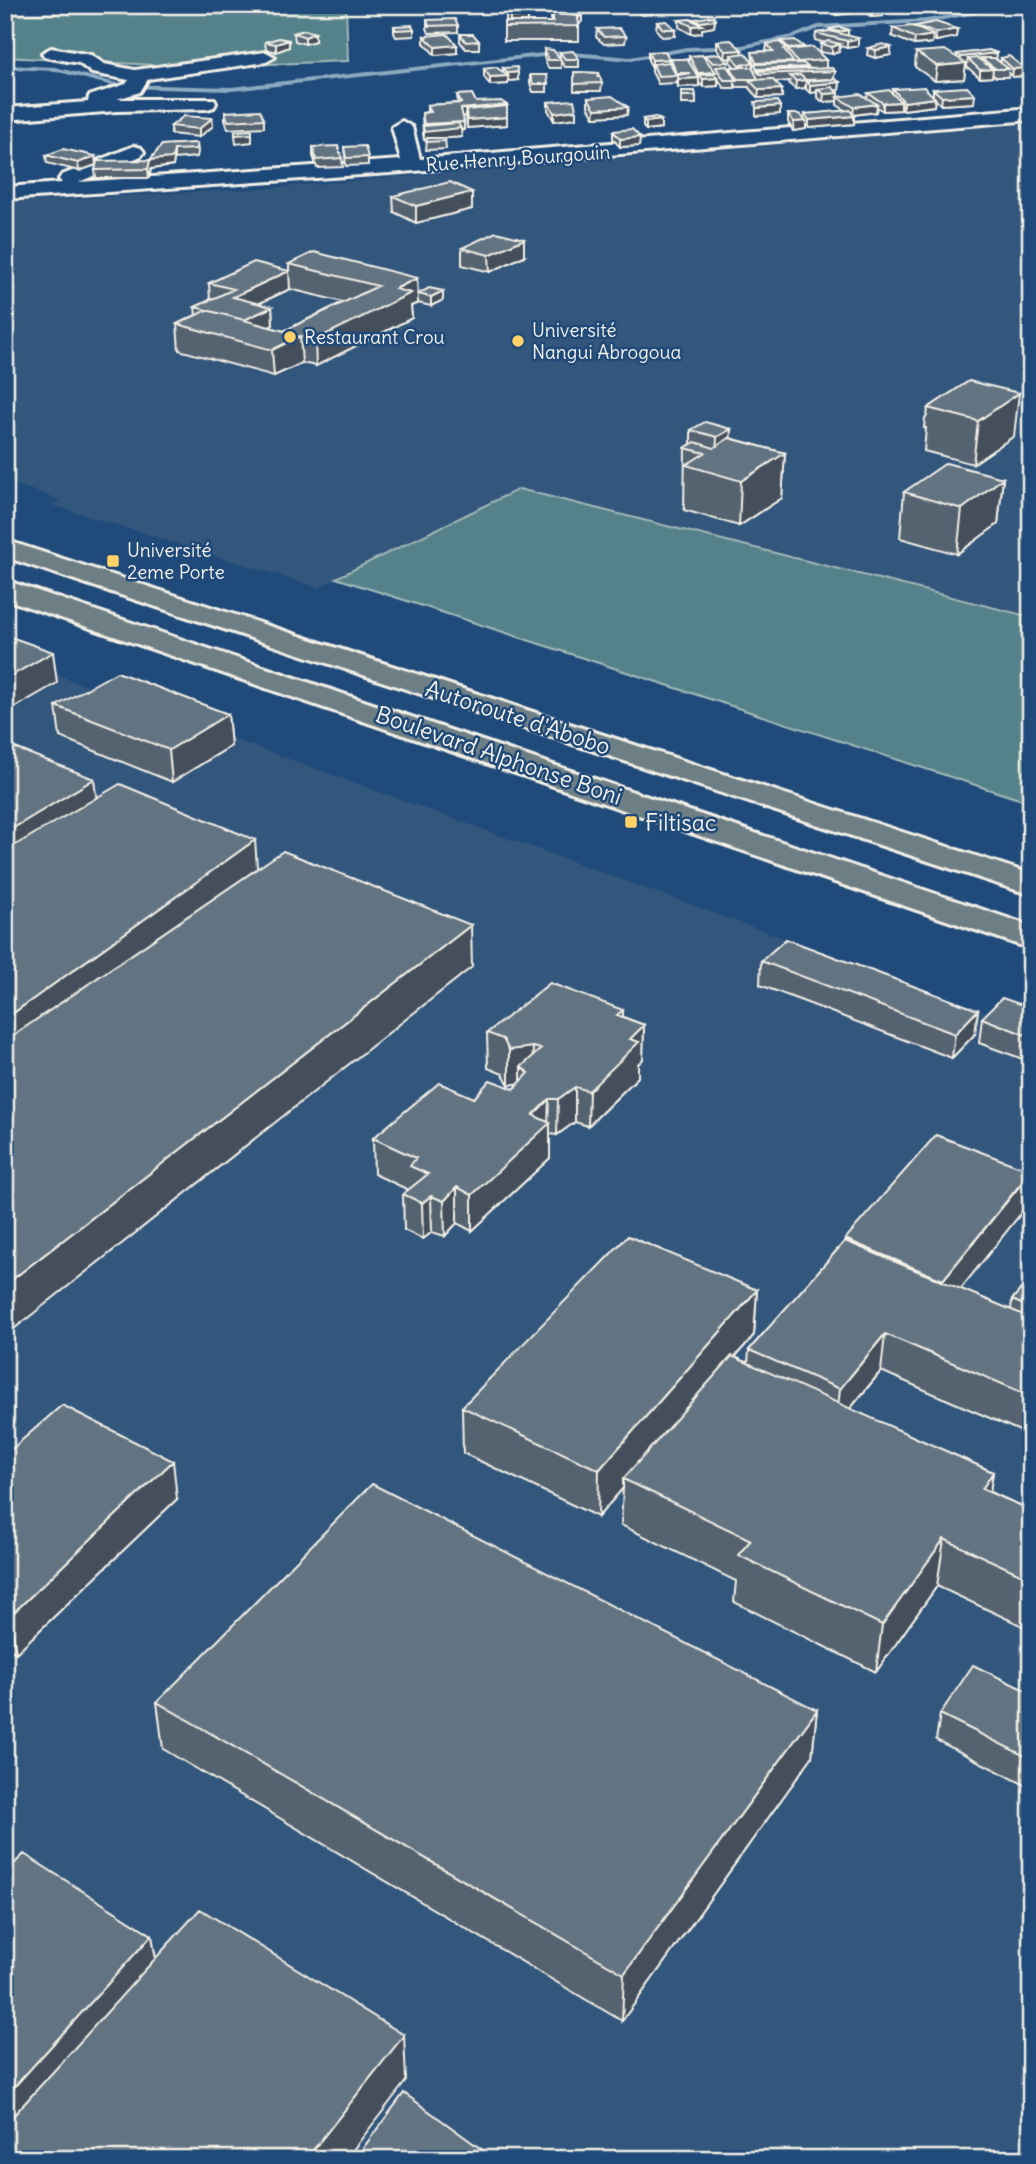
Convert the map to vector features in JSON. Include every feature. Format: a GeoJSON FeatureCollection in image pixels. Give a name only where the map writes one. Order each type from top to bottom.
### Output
{"type":"FeatureCollection","features":[{"type":"Feature","properties":{"kind":"main road","name":"Autoroute d'Abobo"},"geometry":{"type":"LineString","coordinates":[[5,548],[1031,886]]}},
{"type":"Feature","properties":{"kind":"main road","name":"Boulevard Alphonse Boni"},"geometry":{"type":"LineString","coordinates":[[5,589],[1031,938]]}},
{"type":"Feature","properties":{"kind":"street"},"geometry":{"type":"LineString","coordinates":[[51,53],[85,59],[98,69],[136,81]]}},
{"type":"Feature","properties":{"kind":"street"},"geometry":{"type":"LineString","coordinates":[[71,108],[136,81],[266,58]]}},
{"type":"Feature","properties":{"kind":"street"},"geometry":{"type":"LineString","coordinates":[[5,114],[71,108],[206,103]]}},
{"type":"Feature","properties":{"kind":"street","name":"Rue Henry Bourgouin"},"geometry":{"type":"LineString","coordinates":[[5,193],[571,155],[1031,114]]}},
{"type":"Feature","properties":{"kind":"street"},"geometry":{"type":"LineString","coordinates":[[402,127],[412,166]]}},
{"type":"Feature","properties":{"kind":"street"},"geometry":{"type":"LineString","coordinates":[[54,190],[69,178],[134,152]]}},
{"type":"Feature","properties":{"kind":"shaded area","name":"Université Nangui Abrogoua"},"geometry":{"type":"Polygon","coordinates":[[[1031,123],[1031,803],[337,578],[319,588],[51,505],[60,500],[5,481],[5,202],[269,188],[1031,123]]]}},
{"type":"Feature","properties":{"kind":"shaded area","name":"Filtisac"},"geometry":{"type":"Polygon","coordinates":[[[5,656],[1031,1028],[1031,2159],[5,2159],[5,656]]]}},
{"type":"Feature","properties":{"kind":"green space"},"geometry":{"type":"Polygon","coordinates":[[[346,5],[348,61],[192,67],[5,57],[5,15],[346,5]]]}},
{"type":"Feature","properties":{"kind":"green space"},"geometry":{"type":"Polygon","coordinates":[[[519,489],[1031,617],[1031,803],[336,578],[519,489]]]}},
{"type":"Feature","properties":{"kind":"building"},"geometry":{"type":"Polygon","coordinates":[[[867,5],[879,5],[884,9],[872,10],[867,5]]]}},
{"type":"Feature","properties":{"kind":"building"},"geometry":{"type":"Polygon","coordinates":[[[527,13],[528,16],[510,17],[506,14],[527,13]]]}},
{"type":"Feature","properties":{"kind":"building"},"geometry":{"type":"Polygon","coordinates":[[[553,14],[578,16],[579,26],[504,27],[504,22],[553,22],[553,14]]]}},
{"type":"Feature","properties":{"kind":"building"},"geometry":{"type":"Polygon","coordinates":[[[554,14],[582,14],[578,18],[554,14]]]}},
{"type":"Feature","properties":{"kind":"building"},"geometry":{"type":"Polygon","coordinates":[[[714,16],[715,20],[700,22],[694,19],[714,16]]]}},
{"type":"Feature","properties":{"kind":"building"},"geometry":{"type":"Polygon","coordinates":[[[455,19],[458,25],[429,26],[427,20],[455,19]]]}},
{"type":"Feature","properties":{"kind":"building"},"geometry":{"type":"Polygon","coordinates":[[[690,19],[702,25],[692,26],[679,20],[690,19]]]}},
{"type":"Feature","properties":{"kind":"building"},"geometry":{"type":"Polygon","coordinates":[[[666,21],[675,29],[663,29],[657,22],[666,21]]]}},
{"type":"Feature","properties":{"kind":"building"},"geometry":{"type":"Polygon","coordinates":[[[936,22],[957,29],[936,33],[915,26],[936,22]]]}},
{"type":"Feature","properties":{"kind":"building"},"geometry":{"type":"Polygon","coordinates":[[[412,25],[414,29],[396,30],[394,26],[412,25]]]}},
{"type":"Feature","properties":{"kind":"building"},"geometry":{"type":"Polygon","coordinates":[[[912,26],[933,35],[915,38],[893,28],[912,26]]]}},
{"type":"Feature","properties":{"kind":"building"},"geometry":{"type":"Polygon","coordinates":[[[840,27],[848,30],[838,32],[830,29],[840,27]]]}},
{"type":"Feature","properties":{"kind":"building"},"geometry":{"type":"Polygon","coordinates":[[[619,28],[626,36],[604,37],[597,29],[619,28]]]}},
{"type":"Feature","properties":{"kind":"building"},"geometry":{"type":"Polygon","coordinates":[[[305,30],[315,33],[305,37],[294,33],[305,30]]]}},
{"type":"Feature","properties":{"kind":"building"},"geometry":{"type":"Polygon","coordinates":[[[830,31],[858,38],[847,41],[816,33],[830,31]]]}},
{"type":"Feature","properties":{"kind":"building"},"geometry":{"type":"Polygon","coordinates":[[[447,34],[457,45],[435,47],[424,36],[447,34]]]}},
{"type":"Feature","properties":{"kind":"building"},"geometry":{"type":"Polygon","coordinates":[[[460,34],[473,34],[479,41],[466,42],[460,34]]]}},
{"type":"Feature","properties":{"kind":"building"},"geometry":{"type":"Polygon","coordinates":[[[279,38],[289,40],[276,44],[265,42],[279,38]]]}},
{"type":"Feature","properties":{"kind":"building"},"geometry":{"type":"Polygon","coordinates":[[[731,40],[742,50],[725,51],[717,41],[731,40]]]}},
{"type":"Feature","properties":{"kind":"building"},"geometry":{"type":"Polygon","coordinates":[[[795,40],[804,47],[789,48],[781,41],[795,40]]]}},
{"type":"Feature","properties":{"kind":"building"},"geometry":{"type":"Polygon","coordinates":[[[828,41],[840,44],[832,47],[821,44],[828,41]]]}},
{"type":"Feature","properties":{"kind":"building"},"geometry":{"type":"Polygon","coordinates":[[[779,42],[787,48],[784,49],[793,62],[756,63],[752,52],[773,51],[767,44],[779,42]]]}},
{"type":"Feature","properties":{"kind":"building"},"geometry":{"type":"Polygon","coordinates":[[[883,44],[891,47],[876,50],[868,48],[883,44]]]}},
{"type":"Feature","properties":{"kind":"building"},"geometry":{"type":"Polygon","coordinates":[[[813,47],[826,60],[797,62],[788,50],[813,47]]]}},
{"type":"Feature","properties":{"kind":"building"},"geometry":{"type":"Polygon","coordinates":[[[544,49],[553,50],[561,60],[548,60],[544,49]]]}},
{"type":"Feature","properties":{"kind":"building"},"geometry":{"type":"Polygon","coordinates":[[[945,50],[966,63],[937,66],[916,52],[945,50]]]}},
{"type":"Feature","properties":{"kind":"building"},"geometry":{"type":"Polygon","coordinates":[[[989,50],[997,53],[961,57],[957,54],[989,50]]]}},
{"type":"Feature","properties":{"kind":"building"},"geometry":{"type":"Polygon","coordinates":[[[573,51],[579,59],[565,59],[560,52],[573,51]]]}},
{"type":"Feature","properties":{"kind":"building"},"geometry":{"type":"Polygon","coordinates":[[[665,51],[669,59],[652,60],[648,52],[665,51]]]}},
{"type":"Feature","properties":{"kind":"building"},"geometry":{"type":"Polygon","coordinates":[[[745,53],[753,63],[739,65],[731,55],[745,53]]]}},
{"type":"Feature","properties":{"kind":"building"},"geometry":{"type":"Polygon","coordinates":[[[721,54],[728,62],[713,63],[705,55],[721,54]]]}},
{"type":"Feature","properties":{"kind":"building"},"geometry":{"type":"Polygon","coordinates":[[[702,55],[716,72],[698,73],[689,56],[702,55]]]}},
{"type":"Feature","properties":{"kind":"building"},"geometry":{"type":"Polygon","coordinates":[[[1009,56],[1024,68],[1013,69],[1001,58],[1009,56]]]}},
{"type":"Feature","properties":{"kind":"building"},"geometry":{"type":"Polygon","coordinates":[[[977,58],[993,69],[980,70],[968,59],[977,58]]]}},
{"type":"Feature","properties":{"kind":"building"},"geometry":{"type":"Polygon","coordinates":[[[981,58],[994,58],[1009,69],[996,69],[981,58]]]}},
{"type":"Feature","properties":{"kind":"building"},"geometry":{"type":"Polygon","coordinates":[[[671,59],[687,59],[699,78],[678,79],[678,75],[691,73],[676,73],[671,59]]]}},
{"type":"Feature","properties":{"kind":"building"},"geometry":{"type":"Polygon","coordinates":[[[669,62],[676,75],[658,76],[653,64],[669,62]]]}},
{"type":"Feature","properties":{"kind":"building"},"geometry":{"type":"Polygon","coordinates":[[[803,63],[808,67],[757,69],[754,64],[803,63]]]}},
{"type":"Feature","properties":{"kind":"building"},"geometry":{"type":"Polygon","coordinates":[[[727,66],[736,80],[724,80],[716,67],[727,66]]]}},
{"type":"Feature","properties":{"kind":"building"},"geometry":{"type":"Polygon","coordinates":[[[496,67],[508,76],[490,77],[484,69],[496,67]]]}},
{"type":"Feature","properties":{"kind":"building"},"geometry":{"type":"Polygon","coordinates":[[[517,67],[518,72],[508,73],[503,68],[517,67]]]}},
{"type":"Feature","properties":{"kind":"building"},"geometry":{"type":"Polygon","coordinates":[[[731,67],[752,67],[758,79],[737,79],[731,67]]]}},
{"type":"Feature","properties":{"kind":"building"},"geometry":{"type":"Polygon","coordinates":[[[832,68],[835,71],[760,74],[757,71],[832,68]]]}},
{"type":"Feature","properties":{"kind":"building"},"geometry":{"type":"Polygon","coordinates":[[[574,72],[599,73],[597,77],[600,77],[602,83],[574,84],[574,72]]]}},
{"type":"Feature","properties":{"kind":"building"},"geometry":{"type":"Polygon","coordinates":[[[714,74],[718,78],[703,79],[699,75],[714,74]]]}},
{"type":"Feature","properties":{"kind":"building"},"geometry":{"type":"Polygon","coordinates":[[[530,75],[547,75],[548,84],[533,84],[530,75]]]}},
{"type":"Feature","properties":{"kind":"building"},"geometry":{"type":"Polygon","coordinates":[[[800,75],[806,80],[796,81],[790,76],[800,75]]]}},
{"type":"Feature","properties":{"kind":"building"},"geometry":{"type":"Polygon","coordinates":[[[772,79],[782,89],[759,90],[749,80],[772,79]]]}},
{"type":"Feature","properties":{"kind":"building"},"geometry":{"type":"Polygon","coordinates":[[[835,79],[840,82],[810,85],[806,81],[835,79]]]}},
{"type":"Feature","properties":{"kind":"building"},"geometry":{"type":"Polygon","coordinates":[[[832,87],[838,93],[824,94],[817,89],[832,87]]]}},
{"type":"Feature","properties":{"kind":"building"},"geometry":{"type":"Polygon","coordinates":[[[924,87],[935,98],[904,102],[893,89],[924,87]]]}},
{"type":"Feature","properties":{"kind":"building"},"geometry":{"type":"Polygon","coordinates":[[[967,87],[975,95],[942,97],[933,89],[967,87]]]}},
{"type":"Feature","properties":{"kind":"building"},"geometry":{"type":"Polygon","coordinates":[[[889,90],[901,102],[883,103],[868,93],[889,90]]]}},
{"type":"Feature","properties":{"kind":"building"},"geometry":{"type":"Polygon","coordinates":[[[681,91],[695,91],[696,96],[681,96],[681,91]]]}},
{"type":"Feature","properties":{"kind":"building"},"geometry":{"type":"Polygon","coordinates":[[[472,94],[476,102],[501,101],[507,105],[461,109],[464,122],[424,124],[422,113],[431,112],[427,105],[461,103],[457,95],[472,94]]]}},
{"type":"Feature","properties":{"kind":"building"},"geometry":{"type":"Polygon","coordinates":[[[860,94],[877,104],[854,107],[837,97],[860,94]]]}},
{"type":"Feature","properties":{"kind":"building"},"geometry":{"type":"Polygon","coordinates":[[[612,96],[628,107],[595,109],[588,98],[612,96]]]}},
{"type":"Feature","properties":{"kind":"building"},"geometry":{"type":"Polygon","coordinates":[[[574,100],[576,110],[554,113],[548,102],[574,100]]]}},
{"type":"Feature","properties":{"kind":"building"},"geometry":{"type":"Polygon","coordinates":[[[777,101],[780,106],[756,108],[755,102],[777,101]]]}},
{"type":"Feature","properties":{"kind":"building"},"geometry":{"type":"Polygon","coordinates":[[[507,106],[507,117],[467,120],[466,110],[507,106]]]}},
{"type":"Feature","properties":{"kind":"building"},"geometry":{"type":"Polygon","coordinates":[[[260,110],[264,119],[228,121],[225,112],[260,110]]]}},
{"type":"Feature","properties":{"kind":"building"},"geometry":{"type":"Polygon","coordinates":[[[850,110],[854,116],[809,120],[805,114],[850,110]]]}},
{"type":"Feature","properties":{"kind":"building"},"geometry":{"type":"Polygon","coordinates":[[[788,114],[799,114],[806,121],[794,122],[788,114]]]}},
{"type":"Feature","properties":{"kind":"building"},"geometry":{"type":"Polygon","coordinates":[[[184,116],[212,118],[199,129],[171,126],[184,116]]]}},
{"type":"Feature","properties":{"kind":"building"},"geometry":{"type":"Polygon","coordinates":[[[655,117],[661,120],[646,122],[643,119],[655,117]]]}},
{"type":"Feature","properties":{"kind":"building"},"geometry":{"type":"Polygon","coordinates":[[[458,123],[461,128],[424,132],[423,126],[458,123]]]}},
{"type":"Feature","properties":{"kind":"building"},"geometry":{"type":"Polygon","coordinates":[[[632,129],[640,137],[620,139],[613,131],[632,129]]]}},
{"type":"Feature","properties":{"kind":"building"},"geometry":{"type":"Polygon","coordinates":[[[252,130],[252,134],[235,135],[235,131],[252,130]]]}},
{"type":"Feature","properties":{"kind":"building"},"geometry":{"type":"Polygon","coordinates":[[[427,138],[445,138],[445,141],[426,142],[427,138]]]}},
{"type":"Feature","properties":{"kind":"building"},"geometry":{"type":"Polygon","coordinates":[[[197,143],[196,149],[174,150],[172,158],[150,160],[162,145],[197,143]]]}},
{"type":"Feature","properties":{"kind":"building"},"geometry":{"type":"Polygon","coordinates":[[[338,146],[342,158],[316,160],[313,147],[338,146]]]}},
{"type":"Feature","properties":{"kind":"building"},"geometry":{"type":"Polygon","coordinates":[[[365,146],[368,157],[346,158],[344,147],[365,146]]]}},
{"type":"Feature","properties":{"kind":"building"},"geometry":{"type":"Polygon","coordinates":[[[63,149],[95,156],[78,163],[46,155],[63,149]]]}},
{"type":"Feature","properties":{"kind":"building"},"geometry":{"type":"Polygon","coordinates":[[[150,160],[148,169],[95,170],[97,161],[150,160]]]}},
{"type":"Feature","properties":{"kind":"building"},"geometry":{"type":"Polygon","coordinates":[[[450,182],[472,192],[416,206],[393,196],[450,182]]]}},
{"type":"Feature","properties":{"kind":"building"},"geometry":{"type":"Polygon","coordinates":[[[496,232],[524,239],[489,255],[462,248],[496,232]]]}},
{"type":"Feature","properties":{"kind":"building"},"geometry":{"type":"Polygon","coordinates":[[[314,252],[417,278],[395,289],[411,293],[315,340],[300,336],[272,350],[177,324],[207,310],[284,331],[378,286],[289,264],[314,252]]]}},
{"type":"Feature","properties":{"kind":"building"},"geometry":{"type":"Polygon","coordinates":[[[254,262],[289,271],[233,297],[272,307],[244,320],[195,307],[234,289],[209,283],[254,262]]]}},
{"type":"Feature","properties":{"kind":"building"},"geometry":{"type":"Polygon","coordinates":[[[429,288],[443,291],[431,297],[418,294],[429,288]]]}},
{"type":"Feature","properties":{"kind":"building"},"geometry":{"type":"Polygon","coordinates":[[[969,381],[1019,393],[978,421],[928,408],[969,381]]]}},
{"type":"Feature","properties":{"kind":"building"},"geometry":{"type":"Polygon","coordinates":[[[705,422],[731,429],[717,437],[691,430],[705,422]]]}},
{"type":"Feature","properties":{"kind":"building"},"geometry":{"type":"Polygon","coordinates":[[[729,438],[785,453],[741,481],[686,465],[705,453],[685,448],[695,442],[714,448],[729,438]]]}},
{"type":"Feature","properties":{"kind":"building"},"geometry":{"type":"Polygon","coordinates":[[[946,463],[1003,478],[962,509],[904,492],[946,463]]]}},
{"type":"Feature","properties":{"kind":"building"},"geometry":{"type":"Polygon","coordinates":[[[5,635],[53,652],[5,679],[5,635]]]}},
{"type":"Feature","properties":{"kind":"building"},"geometry":{"type":"Polygon","coordinates":[[[117,672],[228,714],[169,750],[56,706],[117,672]]]}},
{"type":"Feature","properties":{"kind":"building"},"geometry":{"type":"Polygon","coordinates":[[[5,744],[94,779],[5,833],[5,744]]]}},
{"type":"Feature","properties":{"kind":"building"},"geometry":{"type":"Polygon","coordinates":[[[120,784],[255,840],[5,1019],[5,851],[120,784]]]}},
{"type":"Feature","properties":{"kind":"building"},"geometry":{"type":"Polygon","coordinates":[[[283,851],[471,925],[5,1285],[5,1041],[283,851]]]}},
{"type":"Feature","properties":{"kind":"building"},"geometry":{"type":"Polygon","coordinates":[[[786,939],[978,1010],[955,1034],[761,961],[786,939]]]}},
{"type":"Feature","properties":{"kind":"building"},"geometry":{"type":"Polygon","coordinates":[[[550,983],[623,1010],[617,1015],[644,1025],[630,1039],[639,1042],[589,1091],[575,1087],[558,1099],[549,1099],[533,1115],[550,1123],[472,1195],[457,1187],[444,1201],[431,1196],[422,1203],[403,1194],[428,1174],[410,1166],[416,1158],[373,1138],[439,1083],[474,1098],[490,1080],[514,1089],[529,1073],[521,1067],[541,1049],[533,1047],[509,1050],[503,1039],[487,1033],[550,983]]]}},
{"type":"Feature","properties":{"kind":"building"},"geometry":{"type":"Polygon","coordinates":[[[1002,998],[1031,1008],[1031,1037],[982,1018],[1002,998]]]}},
{"type":"Feature","properties":{"kind":"building"},"geometry":{"type":"Polygon","coordinates":[[[936,1135],[1031,1171],[943,1280],[845,1239],[936,1135]]]}},
{"type":"Feature","properties":{"kind":"building"},"geometry":{"type":"Polygon","coordinates":[[[628,1236],[757,1290],[599,1470],[462,1407],[628,1236]]]}},
{"type":"Feature","properties":{"kind":"building"},"geometry":{"type":"Polygon","coordinates":[[[845,1241],[1031,1318],[1031,1392],[1028,1395],[885,1334],[840,1389],[749,1350],[845,1241]]]}},
{"type":"Feature","properties":{"kind":"building"},"geometry":{"type":"Polygon","coordinates":[[[1031,1277],[1031,1308],[1012,1300],[1031,1277]]]}},
{"type":"Feature","properties":{"kind":"building"},"geometry":{"type":"Polygon","coordinates":[[[732,1356],[993,1472],[982,1489],[1031,1510],[1031,1579],[944,1539],[882,1625],[738,1555],[751,1540],[623,1479],[732,1356]]]}},
{"type":"Feature","properties":{"kind":"building"},"geometry":{"type":"Polygon","coordinates":[[[62,1405],[173,1461],[10,1616],[5,1613],[5,1455],[62,1405]]]}},
{"type":"Feature","properties":{"kind":"building"},"geometry":{"type":"Polygon","coordinates":[[[372,1484],[817,1710],[624,1974],[157,1702],[372,1484]]]}},
{"type":"Feature","properties":{"kind":"building"},"geometry":{"type":"Polygon","coordinates":[[[973,1665],[1031,1693],[1031,1759],[940,1714],[973,1665]]]}},
{"type":"Feature","properties":{"kind":"building"},"geometry":{"type":"Polygon","coordinates":[[[24,1854],[152,1935],[5,2097],[5,1873],[24,1854]]]}},
{"type":"Feature","properties":{"kind":"building"},"geometry":{"type":"Polygon","coordinates":[[[200,1909],[404,2035],[306,2159],[5,2159],[5,2125],[200,1909]]]}},
{"type":"Feature","properties":{"kind":"building"},"geometry":{"type":"Polygon","coordinates":[[[404,2093],[495,2159],[355,2159],[404,2093]]]}},
{"type":"Feature","properties":{"kind":"waterway"},"geometry":{"type":"LineString","coordinates":[[5,67],[55,69],[120,86],[231,89],[561,53],[630,59],[687,49],[742,47],[795,36],[818,27],[926,21],[1023,5]]}},
{"type":"Feature","properties":{"kind":"place","name":"Restaurant Crou"},"geometry":{"type":"Point","coordinates":[290,337]}},
{"type":"Feature","properties":{"kind":"place","name":"Université Nangui Abrogoua"},"geometry":{"type":"Point","coordinates":[518,341]}},
{"type":"Feature","properties":{"kind":"place","name":"Université 2eme Porte"},"geometry":{"type":"Point","coordinates":[113,561]}},
{"type":"Feature","properties":{"kind":"place","name":"Filtisac"},"geometry":{"type":"Point","coordinates":[631,822]}}]}
